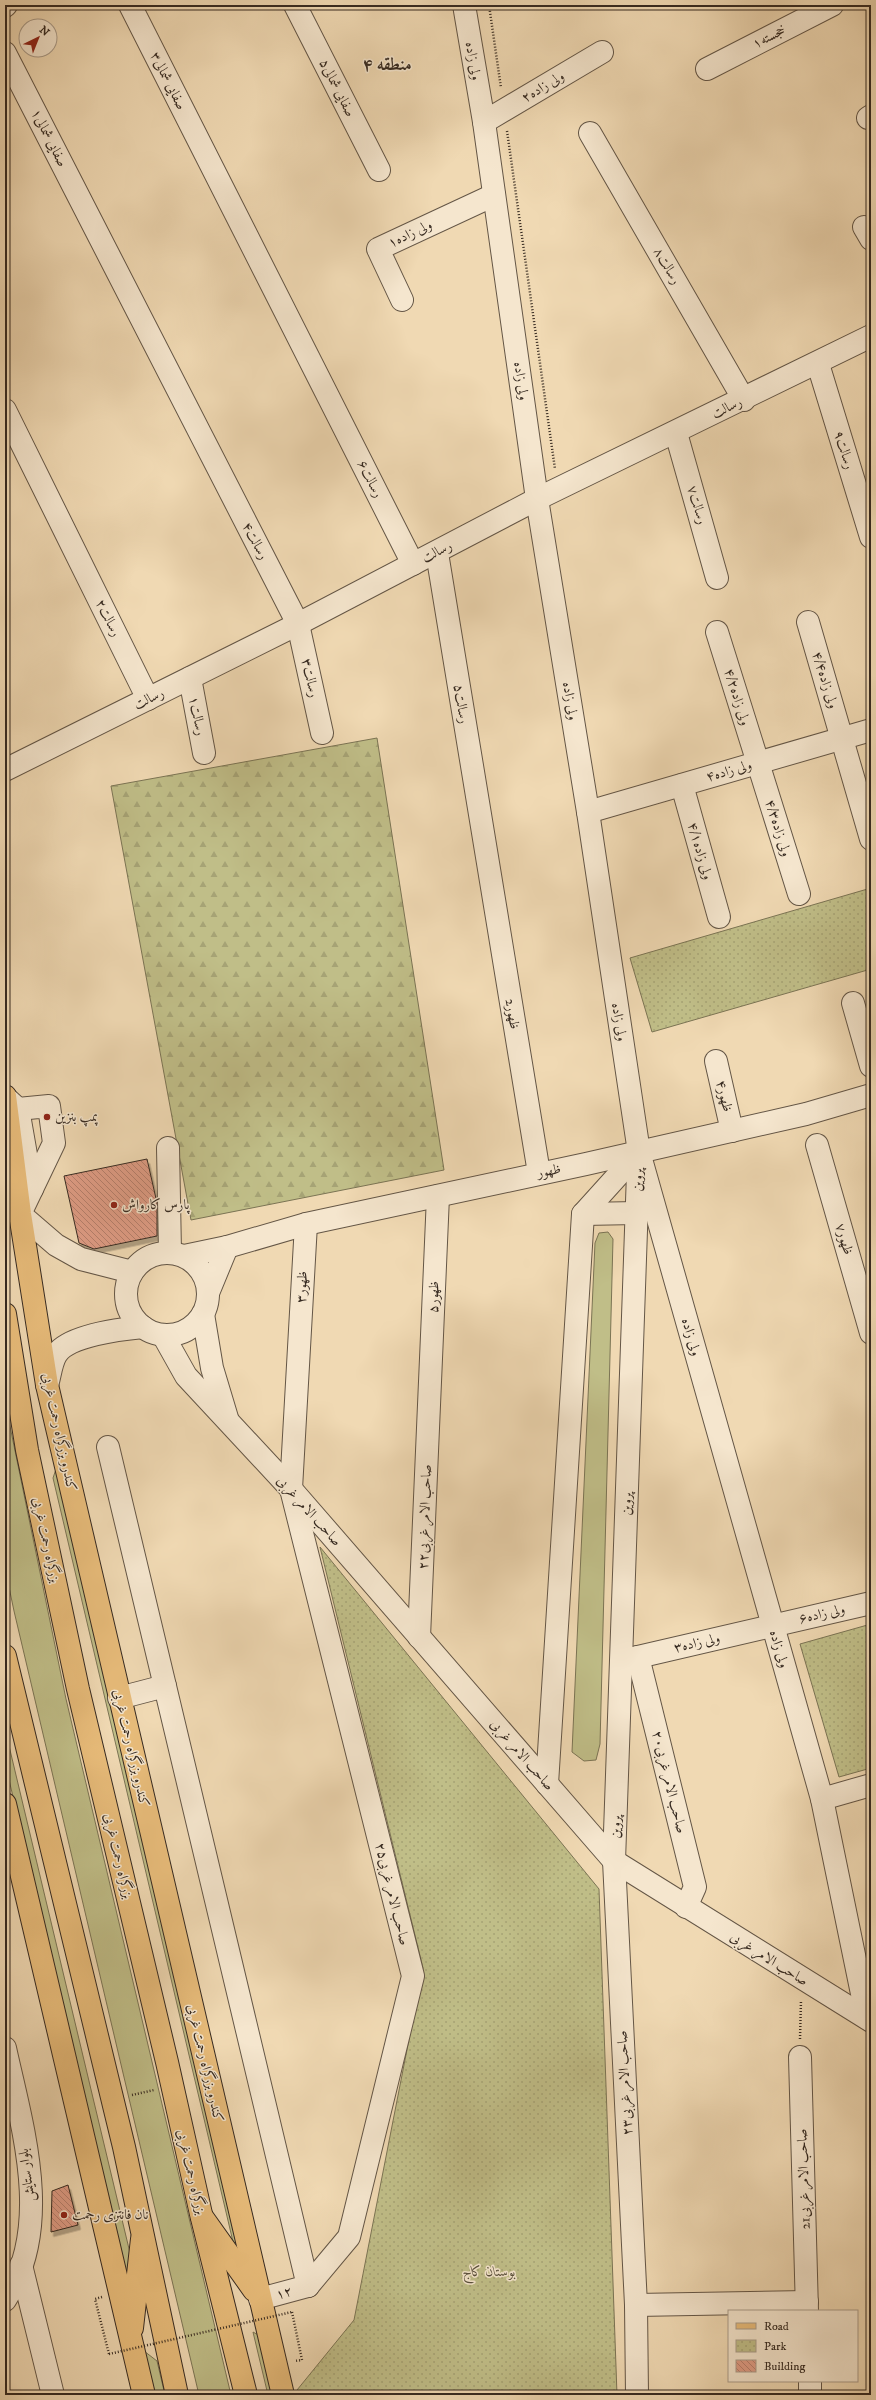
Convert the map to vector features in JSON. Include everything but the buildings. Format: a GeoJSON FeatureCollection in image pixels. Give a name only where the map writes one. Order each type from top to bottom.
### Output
{"type":"FeatureCollection","features":[{"type":"Feature","properties":{"kind":"main road","name":"کندرو بزرگراه رحمت غربی"},"geometry":{"type":"LineString","coordinates":[[16,1102],[20,1214],[48,1385],[119,1698],[283,2395]]}},
{"type":"Feature","properties":{"kind":"main road","name":"بزرگراه رحمت غربی"},"geometry":{"type":"LineString","coordinates":[[5,1314],[27,1450],[78,1688],[167,2062],[170,2086],[200,2214],[246,2395]]}},
{"type":"Feature","properties":{"kind":"main road"},"geometry":{"type":"LineString","coordinates":[[5,1656],[112,2100],[177,2395]]}},
{"type":"Feature","properties":{"kind":"main road"},"geometry":{"type":"LineString","coordinates":[[5,1804],[130,2342],[144,2395]]}},
{"type":"Feature","properties":{"kind":"main road"},"geometry":{"type":"LineString","coordinates":[[200,2214],[260,2299]]}},
{"type":"Feature","properties":{"kind":"main road"},"geometry":{"type":"LineString","coordinates":[[130,2342],[143,2236]]}},
{"type":"Feature","properties":{"kind":"street","name":"صفایی شمالی۳"},"geometry":{"type":"LineString","coordinates":[[130,5],[326,395]]}},
{"type":"Feature","properties":{"kind":"street","name":"صفایی شمالی۵"},"geometry":{"type":"LineString","coordinates":[[295,5],[379,170]]}},
{"type":"Feature","properties":{"kind":"street","name":"ولی زاده"},"geometry":{"type":"LineString","coordinates":[[464,5],[484,122],[537,499],[588,812],[639,1152],[822,1799],[869,2020]]}},
{"type":"Feature","properties":{"kind":"street","name":"خجسته۱"},"geometry":{"type":"LineString","coordinates":[[707,69],[832,5]]}},
{"type":"Feature","properties":{"kind":"street","name":"ولی زاده۲"},"geometry":{"type":"LineString","coordinates":[[484,122],[602,52]]}},
{"type":"Feature","properties":{"kind":"street","name":"صفایی شمالی۱"},"geometry":{"type":"LineString","coordinates":[[5,53],[212,459]]}},
{"type":"Feature","properties":{"kind":"street","name":"رسالت۸"},"geometry":{"type":"LineString","coordinates":[[590,133],[744,400]]}},
{"type":"Feature","properties":{"kind":"street","name":"ولی زاده۱"},"geometry":{"type":"LineString","coordinates":[[402,300],[378,249],[494,196]]}},
{"type":"Feature","properties":{"kind":"street","name":"رسالت"},"geometry":{"type":"LineString","coordinates":[[5,770],[298,624],[537,499],[818,364],[871,336]]}},
{"type":"Feature","properties":{"kind":"street","name":"رسالت۹"},"geometry":{"type":"LineString","coordinates":[[818,364],[871,537]]}},
{"type":"Feature","properties":{"kind":"street","name":"رسالت۶"},"geometry":{"type":"LineString","coordinates":[[326,395],[413,564]]}},
{"type":"Feature","properties":{"kind":"street","name":"رسالت۲"},"geometry":{"type":"LineString","coordinates":[[5,410],[148,699]]}},
{"type":"Feature","properties":{"kind":"street","name":"رسالت۷"},"geometry":{"type":"LineString","coordinates":[[676,433],[717,578]]}},
{"type":"Feature","properties":{"kind":"street","name":"رسالت۴"},"geometry":{"type":"LineString","coordinates":[[212,459],[298,624]]}},
{"type":"Feature","properties":{"kind":"street","name":"رسالت۵"},"geometry":{"type":"LineString","coordinates":[[436,552],[485,854]]}},
{"type":"Feature","properties":{"kind":"street","name":"ولی زاده۴/۴"},"geometry":{"type":"LineString","coordinates":[[808,622],[843,738],[871,839]]}},
{"type":"Feature","properties":{"kind":"street","name":"رسالت۳"},"geometry":{"type":"LineString","coordinates":[[298,624],[322,733]]}},
{"type":"Feature","properties":{"kind":"street","name":"ولی زاده۴/۲"},"geometry":{"type":"LineString","coordinates":[[717,632],[758,763]]}},
{"type":"Feature","properties":{"kind":"street","name":"رسالت۱"},"geometry":{"type":"LineString","coordinates":[[190,678],[204,753]]}},
{"type":"Feature","properties":{"kind":"street","name":"ولی زاده۴"},"geometry":{"type":"LineString","coordinates":[[588,812],[871,730]]}},
{"type":"Feature","properties":{"kind":"street","name":"ولی زاده۴/۳"},"geometry":{"type":"LineString","coordinates":[[758,763],[799,894]]}},
{"type":"Feature","properties":{"kind":"street","name":"ولی زاده۴/۱"},"geometry":{"type":"LineString","coordinates":[[682,785],[719,917]]}},
{"type":"Feature","properties":{"kind":"street","name":"2ظهور"},"geometry":{"type":"LineString","coordinates":[[485,854],[539,1173]]}},
{"type":"Feature","properties":{"kind":"street"},"geometry":{"type":"LineString","coordinates":[[853,1003],[871,1066]]}},
{"type":"Feature","properties":{"kind":"street","name":"ظهور۴"},"geometry":{"type":"LineString","coordinates":[[716,1061],[732,1131]]}},
{"type":"Feature","properties":{"kind":"street","name":"ظهور"},"geometry":{"type":"LineString","coordinates":[[177,1254],[227,1247],[306,1224],[732,1131],[806,1114],[871,1095]]}},
{"type":"Feature","properties":{"kind":"street"},"geometry":{"type":"LineString","coordinates":[[32,1189],[16,1102],[49,1106],[54,1143],[44,1163],[32,1189],[20,1214],[56,1245],[81,1259],[132,1272]]}},
{"type":"Feature","properties":{"kind":"street","name":"ظهور۷"},"geometry":{"type":"LineString","coordinates":[[817,1145],[871,1333]]}},
{"type":"Feature","properties":{"kind":"street"},"geometry":{"type":"LineString","coordinates":[[168,1148],[177,1254]]}},
{"type":"Feature","properties":{"kind":"street","name":"پروین"},"geometry":{"type":"LineString","coordinates":[[614,1861],[630,1659],[639,1152]]}},
{"type":"Feature","properties":{"kind":"street","name":"پروین"},"geometry":{"type":"LineString","coordinates":[[583,1214],[639,1152]]}},
{"type":"Feature","properties":{"kind":"street","name":"ظهور۵"},"geometry":{"type":"LineString","coordinates":[[430,1397],[438,1196]]}},
{"type":"Feature","properties":{"kind":"street"},"geometry":{"type":"LineString","coordinates":[[547,1784],[583,1214],[637,1213]]}},
{"type":"Feature","properties":{"kind":"street","name":"ظهور۳"},"geometry":{"type":"LineString","coordinates":[[291,1489],[306,1224]]}},
{"type":"Feature","properties":{"kind":"street"},"geometry":{"type":"LineString","coordinates":[[227,1247],[208,1293],[203,1314],[212,1368],[228,1423]]}},
{"type":"Feature","properties":{"kind":"street"},"geometry":{"type":"LineString","coordinates":[[203,1314],[196,1323],[186,1330],[163,1335],[143,1327],[132,1316],[126,1302],[126,1286],[132,1272],[142,1261],[155,1254],[177,1254],[196,1265],[205,1278],[208,1293]]}},
{"type":"Feature","properties":{"kind":"street"},"geometry":{"type":"LineString","coordinates":[[48,1385],[56,1354],[76,1340],[112,1329],[143,1327]]}},
{"type":"Feature","properties":{"kind":"street","name":"صاحب الامر غربی"},"geometry":{"type":"LineString","coordinates":[[163,1335],[186,1376],[228,1423],[291,1489],[614,1861],[869,2020]]}},
{"type":"Feature","properties":{"kind":"street","name":"صاحب الامر غربی٢٢"},"geometry":{"type":"LineString","coordinates":[[420,1637],[430,1397]]}},
{"type":"Feature","properties":{"kind":"street"},"geometry":{"type":"LineString","coordinates":[[108,1448],[308,2286]]}},
{"type":"Feature","properties":{"kind":"street","name":"صاحب الامر غربی۲۵"},"geometry":{"type":"LineString","coordinates":[[291,1489],[413,1976],[348,2237],[308,2286]]}},
{"type":"Feature","properties":{"kind":"street","name":"ولی زاده۶"},"geometry":{"type":"LineString","coordinates":[[773,1626],[871,1603]]}},
{"type":"Feature","properties":{"kind":"street","name":"ولی زاده۳"},"geometry":{"type":"LineString","coordinates":[[630,1659],[773,1626]]}},
{"type":"Feature","properties":{"kind":"street","name":"صاحب الامر غربی۲۰"},"geometry":{"type":"LineString","coordinates":[[630,1659],[695,1887],[686,1906]]}},
{"type":"Feature","properties":{"kind":"street"},"geometry":{"type":"LineString","coordinates":[[119,1698],[165,1686]]}},
{"type":"Feature","properties":{"kind":"street"},"geometry":{"type":"LineString","coordinates":[[822,1799],[871,1785]]}},
{"type":"Feature","properties":{"kind":"street","name":"صاحب الامر غربی۲۳"},"geometry":{"type":"LineString","coordinates":[[614,1861],[636,2304],[637,2395]]}},
{"type":"Feature","properties":{"kind":"street","name":"بلوار ستایش"},"geometry":{"type":"LineString","coordinates":[[5,2048],[27,2162],[31,2208],[28,2239],[21,2265],[5,2300]]}},
{"type":"Feature","properties":{"kind":"street","name":"21صاحب الامر غربی"},"geometry":{"type":"LineString","coordinates":[[800,2057],[807,2306]]}},
{"type":"Feature","properties":{"kind":"street"},"geometry":{"type":"LineString","coordinates":[[21,2265],[53,2395]]}},
{"type":"Feature","properties":{"kind":"street","name":"۱۲"},"geometry":{"type":"LineString","coordinates":[[260,2299],[308,2286]]}},
{"type":"Feature","properties":{"kind":"street"},"geometry":{"type":"LineString","coordinates":[[636,2304],[807,2306]]}},
{"type":"Feature","properties":{"kind":"street"},"geometry":{"type":"LineString","coordinates":[[810,2382],[810,2395]]}},
{"type":"Feature","properties":{"kind":"path"},"geometry":{"type":"LineString","coordinates":[[489,5],[558,489]]}},
{"type":"Feature","properties":{"kind":"path"},"geometry":{"type":"LineString","coordinates":[[800,2057],[801,1979]]}},
{"type":"Feature","properties":{"kind":"path"},"geometry":{"type":"LineString","coordinates":[[112,2100],[170,2086]]}},
{"type":"Feature","properties":{"kind":"path"},"geometry":{"type":"LineString","coordinates":[[95,2299],[109,2354],[292,2312],[302,2360]]}},
{"type":"Feature","properties":{"kind":"green space"},"geometry":{"type":"Polygon","coordinates":[[[377,738],[444,1170],[191,1220],[111,786],[377,738]]]}},
{"type":"Feature","properties":{"kind":"green space"},"geometry":{"type":"Polygon","coordinates":[[[871,888],[871,969],[652,1032],[630,958],[871,888]]]}},
{"type":"Feature","properties":{"kind":"green space"},"geometry":{"type":"Polygon","coordinates":[[[608,1232],[613,1239],[600,1744],[596,1760],[584,1761],[572,1752],[595,1243],[599,1233],[608,1232]]]}},
{"type":"Feature","properties":{"kind":"green space"},"geometry":{"type":"Polygon","coordinates":[[[5,1402],[66,1699],[231,2395],[199,2395],[14,1611],[5,1568],[5,1402]]]}},
{"type":"Feature","properties":{"kind":"green space"},"geometry":{"type":"Polygon","coordinates":[[[56,1469],[244,2263],[234,2246],[53,1478],[56,1469]]]}},
{"type":"Feature","properties":{"kind":"green space","name":"بوستان کاج"},"geometry":{"type":"Polygon","coordinates":[[[320,1547],[599,1889],[617,2395],[298,2395],[297,2390],[354,2320],[423,1968],[320,1547]]]}},
{"type":"Feature","properties":{"kind":"green space"},"geometry":{"type":"Polygon","coordinates":[[[871,1624],[871,1768],[839,1777],[800,1644],[871,1624]]]}},
{"type":"Feature","properties":{"kind":"green space"},"geometry":{"type":"Polygon","coordinates":[[[5,1729],[130,2253],[129,2284],[5,1763],[5,1729]]]}},
{"type":"Feature","properties":{"kind":"green space"},"geometry":{"type":"Polygon","coordinates":[[[253,2332],[262,2337],[276,2395],[268,2395],[253,2332]]]}},
{"type":"Feature","properties":{"kind":"green space"},"geometry":{"type":"Polygon","coordinates":[[[144,2351],[157,2361],[165,2395],[155,2395],[144,2351]]]}},
{"type":"Feature","properties":{"kind":"place","name":"پمپ بنزین"},"geometry":{"type":"Point","coordinates":[47,1117]}},
{"type":"Feature","properties":{"kind":"place","name":"پارس کارواش"},"geometry":{"type":"Point","coordinates":[114,1205]}},
{"type":"Feature","properties":{"kind":"place","name":"نان فانتزی رحمت"},"geometry":{"type":"Point","coordinates":[64,2215]}},
{"type":"Feature","properties":{"kind":"district","name":"منطقه ۴"},"geometry":{"type":"Point","coordinates":[387,65]}}]}
